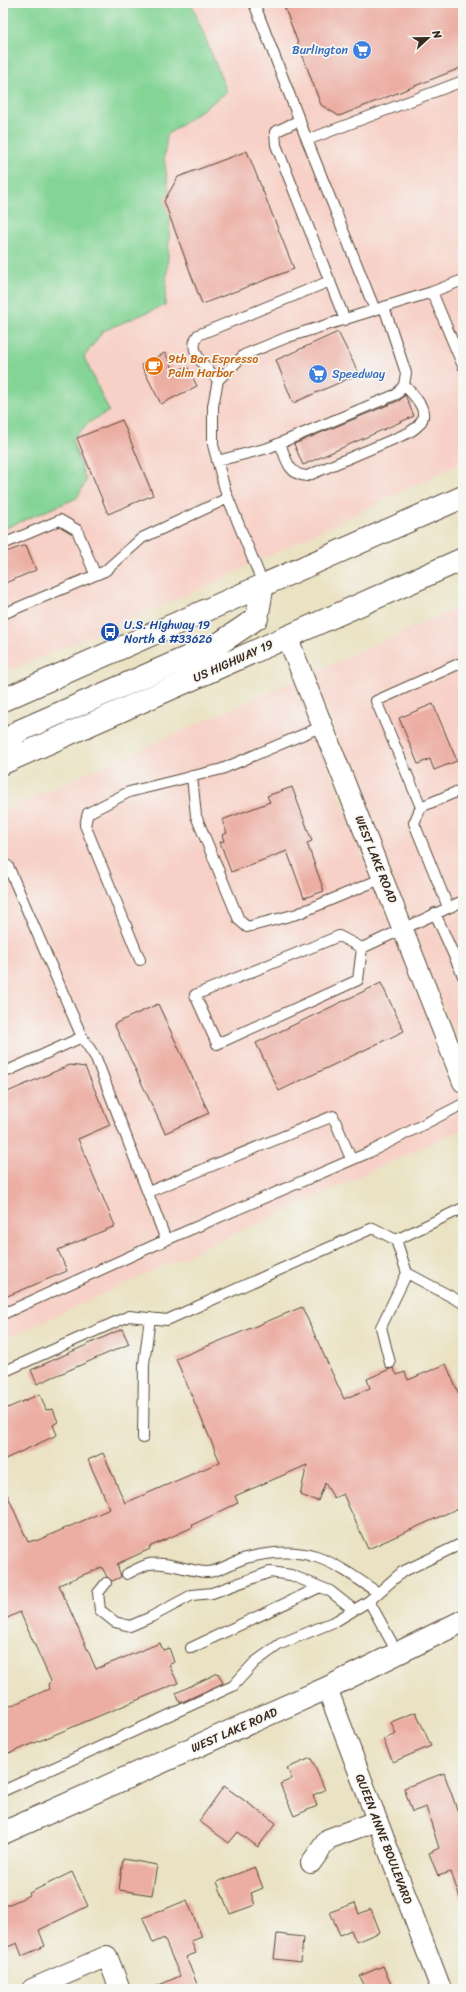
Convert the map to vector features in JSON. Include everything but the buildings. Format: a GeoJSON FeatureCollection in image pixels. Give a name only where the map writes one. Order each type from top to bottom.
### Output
{"type":"FeatureCollection","features":[{"type":"Feature","properties":{"kind":"main road"},"geometry":{"type":"LineString","coordinates":[[3,700],[463,497]]}},
{"type":"Feature","properties":{"kind":"main road","name":"US HIGHWAY 19"},"geometry":{"type":"LineString","coordinates":[[3,763],[463,558]]}},
{"type":"Feature","properties":{"kind":"main road"},"geometry":{"type":"LineString","coordinates":[[3,744],[19,732],[220,643],[257,618],[263,584]]}},
{"type":"Feature","properties":{"kind":"main road","name":"WEST LAKE ROAD"},"geometry":{"type":"LineString","coordinates":[[3,1833],[327,1688],[463,1621]]}},
{"type":"Feature","properties":{"kind":"street","name":"WEST LAKE ROAD"},"geometry":{"type":"LineString","coordinates":[[287,636],[463,1082]]}},
{"type":"Feature","properties":{"kind":"street","name":"QUEEN ANNE BOULEVARD"},"geometry":{"type":"LineString","coordinates":[[327,1688],[376,1821],[441,1989]]}},
{"type":"Feature","properties":{"kind":"street"},"geometry":{"type":"LineString","coordinates":[[311,1863],[328,1839],[376,1821]]}},
{"type":"Feature","properties":{"kind":"street"},"geometry":{"type":"LineString","coordinates":[[32,1989],[107,1956],[120,1989]]}},
{"type":"Feature","properties":{"kind":"lane"},"geometry":{"type":"LineString","coordinates":[[217,461],[268,448],[398,394],[404,385],[406,373],[308,140],[254,3]]}},
{"type":"Feature","properties":{"kind":"lane"},"geometry":{"type":"LineString","coordinates":[[308,140],[463,81]]}},
{"type":"Feature","properties":{"kind":"lane"},"geometry":{"type":"LineString","coordinates":[[300,120],[275,132],[276,145],[345,320]]}},
{"type":"Feature","properties":{"kind":"lane"},"geometry":{"type":"LineString","coordinates":[[263,584],[228,498],[213,445],[214,406],[218,380],[244,355],[288,337],[432,292],[463,280]]}},
{"type":"Feature","properties":{"kind":"lane"},"geometry":{"type":"LineString","coordinates":[[218,380],[198,358],[194,346],[194,340],[198,335],[330,282]]}},
{"type":"Feature","properties":{"kind":"lane"},"geometry":{"type":"LineString","coordinates":[[432,292],[463,366]]}},
{"type":"Feature","properties":{"kind":"lane"},"geometry":{"type":"LineString","coordinates":[[280,443],[292,472],[299,476],[307,476],[408,433],[418,428],[424,418],[422,408],[416,397],[404,385]]}},
{"type":"Feature","properties":{"kind":"lane"},"geometry":{"type":"LineString","coordinates":[[3,614],[105,571],[142,538],[228,498]]}},
{"type":"Feature","properties":{"kind":"lane"},"geometry":{"type":"LineString","coordinates":[[3,544],[60,520],[77,530],[96,574]]}},
{"type":"Feature","properties":{"kind":"lane"},"geometry":{"type":"LineString","coordinates":[[422,807],[376,701],[463,662]]}},
{"type":"Feature","properties":{"kind":"lane"},"geometry":{"type":"LineString","coordinates":[[140,960],[85,825],[88,812],[129,792],[222,769],[322,726]]}},
{"type":"Feature","properties":{"kind":"lane"},"geometry":{"type":"LineString","coordinates":[[192,776],[196,816],[239,920],[247,927],[297,914],[383,878]]}},
{"type":"Feature","properties":{"kind":"lane"},"geometry":{"type":"LineString","coordinates":[[448,907],[414,823],[422,807],[463,789]]}},
{"type":"Feature","properties":{"kind":"lane"},"geometry":{"type":"LineString","coordinates":[[5,865],[82,1036],[96,1058],[166,1240]]}},
{"type":"Feature","properties":{"kind":"lane"},"geometry":{"type":"LineString","coordinates":[[362,948],[463,901]]}},
{"type":"Feature","properties":{"kind":"lane"},"geometry":{"type":"LineString","coordinates":[[435,913],[463,976]]}},
{"type":"Feature","properties":{"kind":"lane"},"geometry":{"type":"LineString","coordinates":[[339,936],[362,948],[358,980],[217,1044],[195,996],[339,936]]}},
{"type":"Feature","properties":{"kind":"lane"},"geometry":{"type":"LineString","coordinates":[[3,1073],[82,1036]]}},
{"type":"Feature","properties":{"kind":"lane"},"geometry":{"type":"LineString","coordinates":[[3,1314],[166,1240],[370,1152],[463,1104]]}},
{"type":"Feature","properties":{"kind":"lane"},"geometry":{"type":"LineString","coordinates":[[148,1192],[333,1116],[351,1159]]}},
{"type":"Feature","properties":{"kind":"lane"},"geometry":{"type":"LineString","coordinates":[[396,1240],[463,1208]]}},
{"type":"Feature","properties":{"kind":"lane"},"geometry":{"type":"LineString","coordinates":[[3,1372],[129,1316],[167,1320],[373,1228],[396,1240],[407,1274],[381,1327],[390,1363]]}},
{"type":"Feature","properties":{"kind":"lane"},"geometry":{"type":"LineString","coordinates":[[407,1274],[463,1303]]}},
{"type":"Feature","properties":{"kind":"lane"},"geometry":{"type":"LineString","coordinates":[[144,1438],[144,1364],[150,1318]]}},
{"type":"Feature","properties":{"kind":"lane"},"geometry":{"type":"LineString","coordinates":[[3,1791],[233,1686],[255,1662],[280,1644],[336,1621],[369,1601],[402,1572],[463,1543]]}},
{"type":"Feature","properties":{"kind":"lane"},"geometry":{"type":"LineString","coordinates":[[127,1574],[149,1564],[207,1572],[263,1554],[298,1552],[324,1559],[347,1572],[378,1593]]}},
{"type":"Feature","properties":{"kind":"lane"},"geometry":{"type":"LineString","coordinates":[[106,1583],[98,1594],[100,1610],[115,1622],[130,1626],[192,1596],[212,1593],[270,1572],[291,1575],[330,1591],[354,1610]]}},
{"type":"Feature","properties":{"kind":"lane"},"geometry":{"type":"LineString","coordinates":[[191,1648],[320,1587]]}},
{"type":"Feature","properties":{"kind":"lane"},"geometry":{"type":"LineString","coordinates":[[369,1601],[398,1654]]}},
{"type":"Feature","properties":{"kind":"shaded area"},"geometry":{"type":"Polygon","coordinates":[[[191,3],[463,3],[463,462],[196,591],[3,673],[3,529],[77,498],[86,481],[72,439],[90,422],[109,410],[84,357],[103,331],[165,305],[171,205],[164,158],[167,135],[227,92],[191,3]]]}},
{"type":"Feature","properties":{"kind":"shaded area"},"geometry":{"type":"Polygon","coordinates":[[[463,605],[463,1056],[312,673],[463,605]]]}},
{"type":"Feature","properties":{"kind":"shaded area"},"geometry":{"type":"Polygon","coordinates":[[[294,681],[463,1109],[463,1129],[3,1340],[3,811],[294,681]]]}},
{"type":"Feature","properties":{"kind":"green space"},"geometry":{"type":"Polygon","coordinates":[[[3,3],[191,3],[227,92],[167,135],[164,158],[171,205],[165,305],[103,331],[84,357],[109,411],[90,422],[72,439],[86,481],[77,498],[3,529],[3,3]]]}},
{"type":"Feature","properties":{"kind":"place","name":"Burlington"},"geometry":{"type":"Point","coordinates":[362,50]}},
{"type":"Feature","properties":{"kind":"place","name":"9th Bar Espresso Palm Harbor"},"geometry":{"type":"Point","coordinates":[154,366]}},
{"type":"Feature","properties":{"kind":"place","name":"Speedway"},"geometry":{"type":"Point","coordinates":[318,374]}},
{"type":"Feature","properties":{"kind":"place","name":"U.S. Highway 19 North & #33626"},"geometry":{"type":"Point","coordinates":[110,632]}}]}
